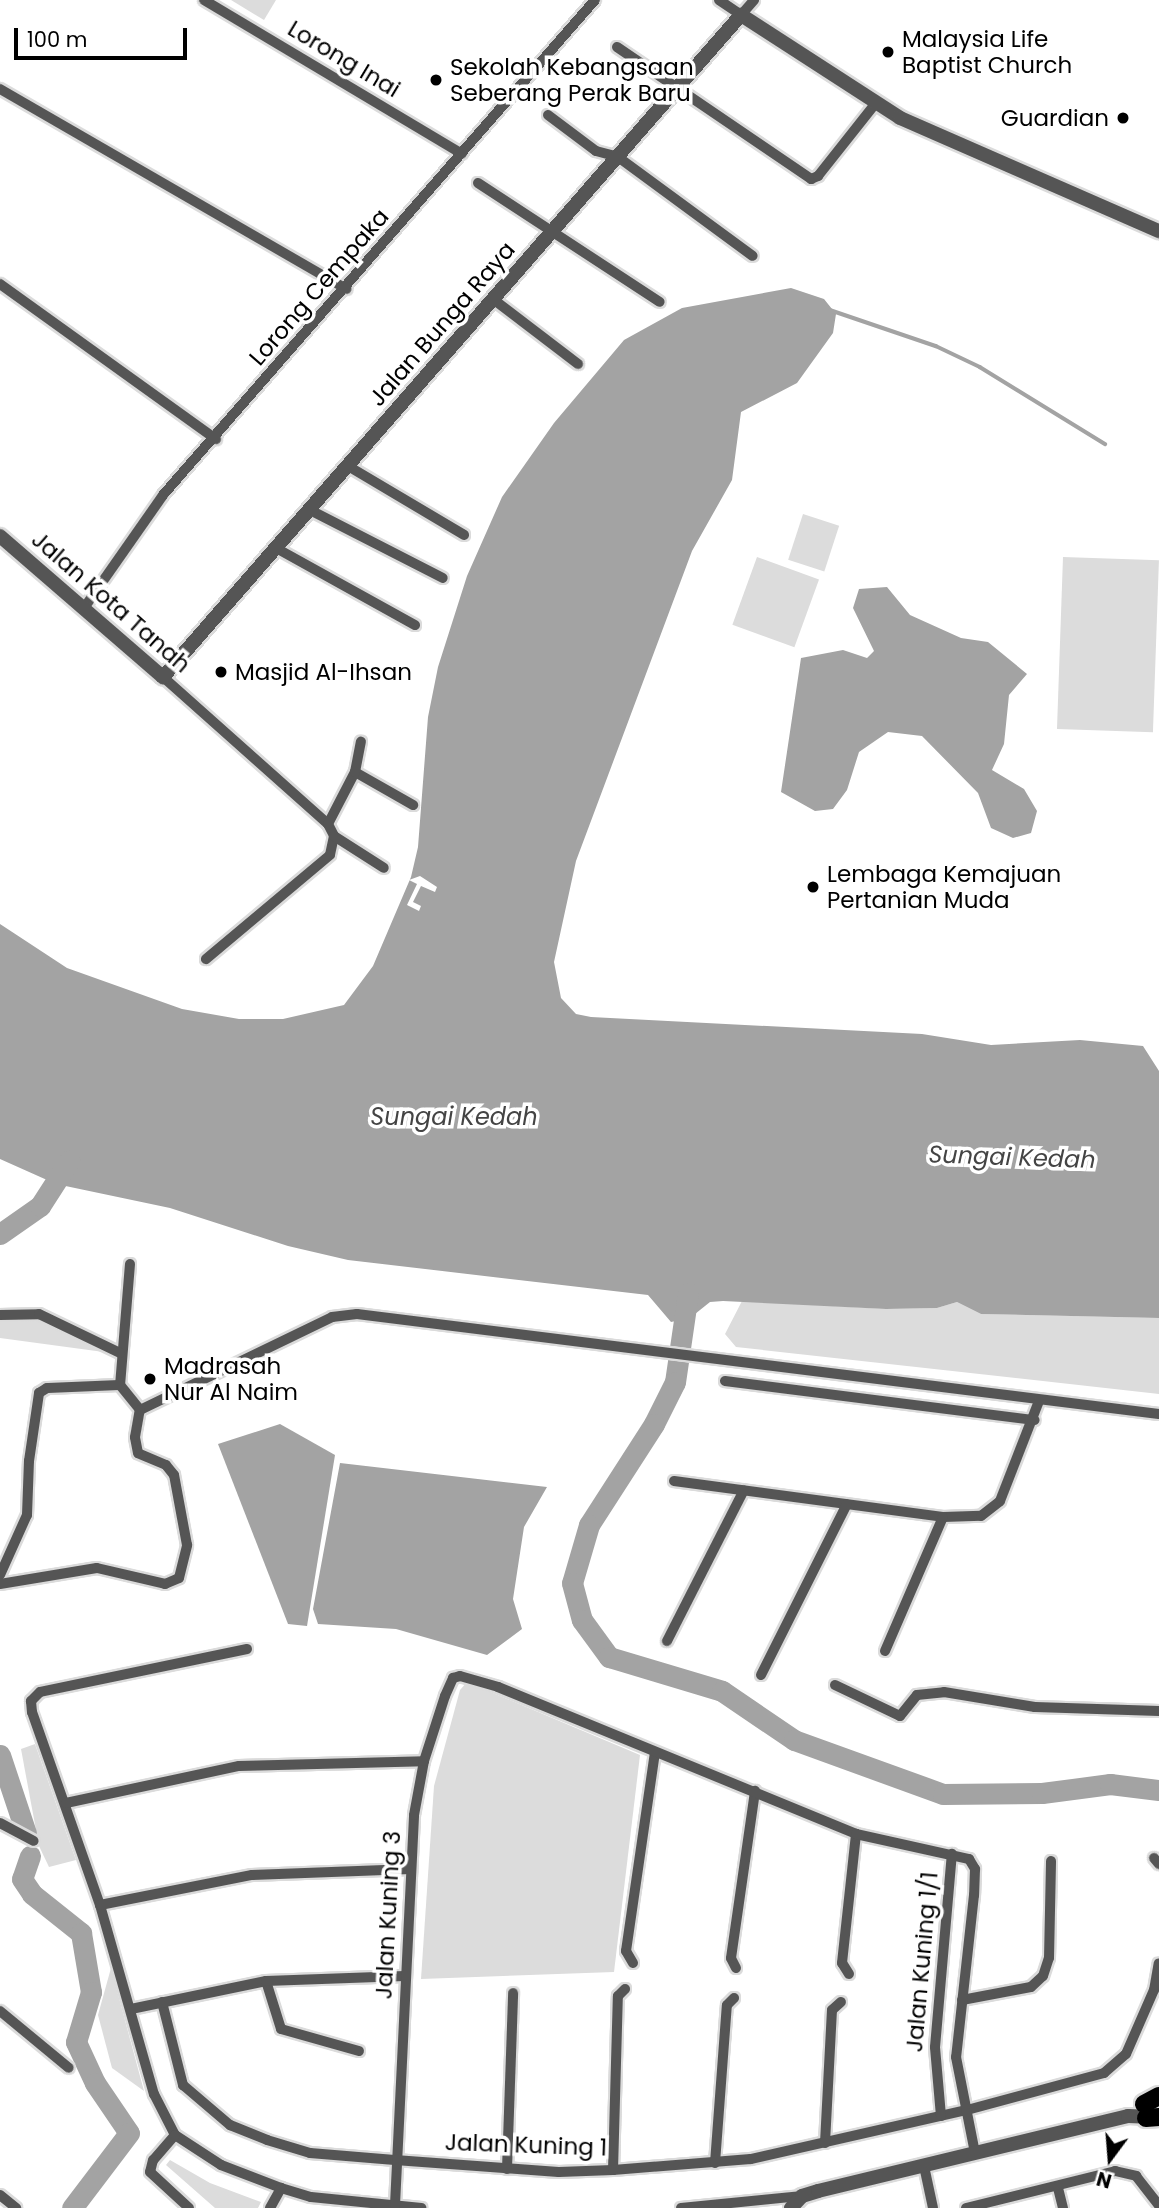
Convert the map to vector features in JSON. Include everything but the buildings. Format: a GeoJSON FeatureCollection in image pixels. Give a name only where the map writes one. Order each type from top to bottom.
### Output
{"type":"FeatureCollection","features":[{"type":"Feature","properties":{"kind":"street","name":"Lorong Inai"},"geometry":{"type":"LineString","coordinates":[[204,0],[461,154]]}},
{"type":"Feature","properties":{"kind":"street","name":"Lorong Cempaka"},"geometry":{"type":"LineString","coordinates":[[84,608],[134,530],[216,439],[595,0]]}},
{"type":"Feature","properties":{"kind":"street"},"geometry":{"type":"LineString","coordinates":[[719,0],[875,104],[923,130],[1159,231]]}},
{"type":"Feature","properties":{"kind":"street","name":"Jalan Bunga Raya"},"geometry":{"type":"LineString","coordinates":[[163,677],[754,0]]}},
{"type":"Feature","properties":{"kind":"street"},"geometry":{"type":"LineString","coordinates":[[617,47],[811,179],[818,176],[875,104]]}},
{"type":"Feature","properties":{"kind":"street"},"geometry":{"type":"LineString","coordinates":[[0,89],[346,289]]}},
{"type":"Feature","properties":{"kind":"street"},"geometry":{"type":"LineString","coordinates":[[548,115],[596,151],[618,157],[753,256]]}},
{"type":"Feature","properties":{"kind":"street"},"geometry":{"type":"LineString","coordinates":[[478,183],[660,303]]}},
{"type":"Feature","properties":{"kind":"street"},"geometry":{"type":"LineString","coordinates":[[0,284],[216,439]]}},
{"type":"Feature","properties":{"kind":"street"},"geometry":{"type":"LineString","coordinates":[[493,299],[578,364]]}},
{"type":"Feature","properties":{"kind":"street"},"geometry":{"type":"LineString","coordinates":[[348,466],[464,535]]}},
{"type":"Feature","properties":{"kind":"street"},"geometry":{"type":"LineString","coordinates":[[310,510],[443,578]]}},
{"type":"Feature","properties":{"kind":"street","name":"Jalan Kota Tanah"},"geometry":{"type":"LineString","coordinates":[[0,536],[328,824],[334,836]]}},
{"type":"Feature","properties":{"kind":"street"},"geometry":{"type":"LineString","coordinates":[[276,548],[415,625]]}},
{"type":"Feature","properties":{"kind":"street"},"geometry":{"type":"LineString","coordinates":[[328,824],[355,772],[361,742]]}},
{"type":"Feature","properties":{"kind":"street"},"geometry":{"type":"LineString","coordinates":[[355,772],[413,804]]}},
{"type":"Feature","properties":{"kind":"street"},"geometry":{"type":"LineString","coordinates":[[206,959],[330,855],[334,836],[384,867]]}},
{"type":"Feature","properties":{"kind":"street"},"geometry":{"type":"LineString","coordinates":[[0,1584],[97,1568],[165,1584],[179,1578],[187,1545],[174,1475],[166,1465],[138,1453],[135,1437],[140,1410],[120,1385],[120,1353],[130,1264]]}},
{"type":"Feature","properties":{"kind":"street"},"geometry":{"type":"LineString","coordinates":[[0,1315],[39,1314],[120,1353]]}},
{"type":"Feature","properties":{"kind":"street"},"geometry":{"type":"LineString","coordinates":[[140,1410],[344,1314],[1159,1414]]}},
{"type":"Feature","properties":{"kind":"street"},"geometry":{"type":"LineString","coordinates":[[724,1381],[1035,1419]]}},
{"type":"Feature","properties":{"kind":"street"},"geometry":{"type":"LineString","coordinates":[[0,1575],[27,1515],[29,1461],[39,1393],[55,1387],[120,1385]]}},
{"type":"Feature","properties":{"kind":"street"},"geometry":{"type":"LineString","coordinates":[[674,1480],[967,1519],[992,1510],[1035,1419],[1039,1401]]}},
{"type":"Feature","properties":{"kind":"street"},"geometry":{"type":"LineString","coordinates":[[667,1641],[744,1490]]}},
{"type":"Feature","properties":{"kind":"street"},"geometry":{"type":"LineString","coordinates":[[761,1675],[847,1504]]}},
{"type":"Feature","properties":{"kind":"street"},"geometry":{"type":"LineString","coordinates":[[885,1651],[943,1517]]}},
{"type":"Feature","properties":{"kind":"street"},"geometry":{"type":"LineString","coordinates":[[247,1650],[40,1692],[32,1701],[32,1712],[100,1905],[161,2116],[175,2135],[220,2165],[311,2197],[421,2208]]}},
{"type":"Feature","properties":{"kind":"street","name":"Jalan Kuning 3"},"geometry":{"type":"LineString","coordinates":[[395,2205],[395,2160],[411,1869],[424,1761],[453,1678],[460,1676],[498,1687],[655,1753]]}},
{"type":"Feature","properties":{"kind":"street"},"geometry":{"type":"LineString","coordinates":[[835,1685],[900,1716],[917,1695],[944,1692],[1035,1707],[1159,1711]]}},
{"type":"Feature","properties":{"kind":"street"},"geometry":{"type":"LineString","coordinates":[[633,1963],[626,1951],[655,1753],[755,1791],[856,1834],[965,1856],[975,1869],[956,2057],[975,2153]]}},
{"type":"Feature","properties":{"kind":"street"},"geometry":{"type":"LineString","coordinates":[[66,1803],[239,1766],[424,1761]]}},
{"type":"Feature","properties":{"kind":"street"},"geometry":{"type":"LineString","coordinates":[[736,1968],[731,1958],[755,1791]]}},
{"type":"Feature","properties":{"kind":"street"},"geometry":{"type":"LineString","coordinates":[[0,1823],[34,1841]]}},
{"type":"Feature","properties":{"kind":"street"},"geometry":{"type":"LineString","coordinates":[[849,1974],[842,1963],[856,1834]]}},
{"type":"Feature","properties":{"kind":"street","name":"Jalan Kuning 1/1"},"geometry":{"type":"LineString","coordinates":[[941,2116],[935,2047],[952,1854]]}},
{"type":"Feature","properties":{"kind":"street"},"geometry":{"type":"LineString","coordinates":[[962,2000],[1031,1987],[1043,1976],[1049,1958],[1051,1861]]}},
{"type":"Feature","properties":{"kind":"street"},"geometry":{"type":"LineString","coordinates":[[100,1905],[252,1875],[411,1869]]}},
{"type":"Feature","properties":{"kind":"street","name":"Jalan Kuning 1"},"geometry":{"type":"LineString","coordinates":[[162,2001],[183,2085],[230,2124],[310,2152],[507,2169],[613,2170],[715,2163],[825,2143],[967,2110],[1113,2069],[1126,2054],[1150,2001],[1159,1963]]}},
{"type":"Feature","properties":{"kind":"street"},"geometry":{"type":"LineString","coordinates":[[131,2009],[265,1981],[405,1976]]}},
{"type":"Feature","properties":{"kind":"street"},"geometry":{"type":"LineString","coordinates":[[265,1981],[281,2029],[359,2051]]}},
{"type":"Feature","properties":{"kind":"street"},"geometry":{"type":"LineString","coordinates":[[613,2170],[618,1996],[625,1989]]}},
{"type":"Feature","properties":{"kind":"street"},"geometry":{"type":"LineString","coordinates":[[507,2169],[513,1993]]}},
{"type":"Feature","properties":{"kind":"street"},"geometry":{"type":"LineString","coordinates":[[715,2163],[727,2004],[734,1998]]}},
{"type":"Feature","properties":{"kind":"street"},"geometry":{"type":"LineString","coordinates":[[825,2143],[836,2006]]}},
{"type":"Feature","properties":{"kind":"street"},"geometry":{"type":"LineString","coordinates":[[0,2011],[69,2068]]}},
{"type":"Feature","properties":{"kind":"street"},"geometry":{"type":"LineString","coordinates":[[681,2208],[735,2207],[802,2196],[1151,2110]]}},
{"type":"Feature","properties":{"kind":"street"},"geometry":{"type":"LineString","coordinates":[[175,2135],[153,2160],[150,2172],[189,2208]]}},
{"type":"Feature","properties":{"kind":"street"},"geometry":{"type":"LineString","coordinates":[[923,2166],[933,2208]]}},
{"type":"Feature","properties":{"kind":"street"},"geometry":{"type":"LineString","coordinates":[[966,2208],[1127,2172],[1136,2176],[1159,2204]]}},
{"type":"Feature","properties":{"kind":"street"},"geometry":{"type":"LineString","coordinates":[[270,2208],[281,2188]]}},
{"type":"Feature","properties":{"kind":"street"},"geometry":{"type":"LineString","coordinates":[[1058,2188],[1063,2208]]}},
{"type":"Feature","properties":{"kind":"street"},"geometry":{"type":"LineString","coordinates":[[0,2195],[16,2208]]}},
{"type":"Feature","properties":{"kind":"street"},"geometry":{"type":"LineString","coordinates":[[790,2208],[802,2196]]}},
{"type":"Feature","properties":{"kind":"shaded area"},"geometry":{"type":"Polygon","coordinates":[[[231,0],[276,0],[264,20],[231,0]]]}},
{"type":"Feature","properties":{"kind":"shaded area"},"geometry":{"type":"Polygon","coordinates":[[[803,514],[839,526],[824,571],[788,560],[803,514]]]}},
{"type":"Feature","properties":{"kind":"shaded area"},"geometry":{"type":"Polygon","coordinates":[[[757,557],[819,580],[794,647],[732,625],[757,557]]]}},
{"type":"Feature","properties":{"kind":"shaded area"},"geometry":{"type":"Polygon","coordinates":[[[1063,557],[1159,560],[1153,732],[1057,729],[1063,557]]]}},
{"type":"Feature","properties":{"kind":"shaded area"},"geometry":{"type":"Polygon","coordinates":[[[742,1301],[886,1309],[937,1308],[957,1302],[981,1314],[1159,1318],[1159,1394],[736,1347],[725,1334],[742,1301]]]}},
{"type":"Feature","properties":{"kind":"shaded area"},"geometry":{"type":"Polygon","coordinates":[[[38,1317],[111,1353],[0,1338],[0,1318],[38,1317]]]}},
{"type":"Feature","properties":{"kind":"shaded area"},"geometry":{"type":"Polygon","coordinates":[[[467,1682],[640,1755],[614,1972],[421,1979],[434,1786],[460,1690],[467,1682]]]}},
{"type":"Feature","properties":{"kind":"shaded area"},"geometry":{"type":"Polygon","coordinates":[[[35,1744],[76,1860],[49,1867],[39,1846],[21,1749],[35,1744]]]}},
{"type":"Feature","properties":{"kind":"shaded area"},"geometry":{"type":"Polygon","coordinates":[[[111,1968],[144,2091],[112,2068],[98,2015],[111,1968]]]}},
{"type":"Feature","properties":{"kind":"shaded area"},"geometry":{"type":"Polygon","coordinates":[[[170,2160],[210,2183],[261,2202],[258,2208],[215,2208],[166,2165],[170,2160]]]}},
{"type":"Feature","properties":{"kind":"water","name":"Sungai Kedah"},"geometry":{"type":"Polygon","coordinates":[[[791,288],[824,299],[836,314],[833,333],[797,383],[741,412],[732,480],[692,551],[576,861],[554,962],[561,998],[576,1014],[591,1017],[922,1034],[991,1045],[1080,1040],[1143,1046],[1159,1071],[1159,1318],[981,1314],[957,1302],[937,1308],[886,1309],[723,1301],[710,1302],[690,1318],[671,1322],[648,1295],[348,1260],[288,1246],[170,1208],[56,1184],[0,1159],[0,924],[67,968],[182,1009],[239,1019],[283,1019],[344,1005],[373,966],[411,877],[418,847],[428,717],[438,667],[467,576],[502,497],[554,423],[624,340],[682,308],[791,288]]]}},
{"type":"Feature","properties":{"kind":"water"},"geometry":{"type":"Polygon","coordinates":[[[887,587],[910,615],[961,638],[988,642],[1027,674],[1009,695],[1004,744],[992,770],[1024,789],[1037,811],[1031,833],[1013,838],[991,828],[978,793],[922,736],[888,732],[859,752],[847,790],[833,809],[815,811],[781,792],[801,658],[843,650],[867,658],[874,651],[853,608],[859,589],[887,587]]]}},
{"type":"Feature","properties":{"kind":"water"},"geometry":{"type":"Polygon","coordinates":[[[280,1424],[335,1455],[307,1626],[288,1624],[218,1444],[280,1424]]]}},
{"type":"Feature","properties":{"kind":"water"},"geometry":{"type":"Polygon","coordinates":[[[340,1463],[547,1487],[524,1527],[513,1599],[522,1629],[487,1655],[396,1629],[318,1624],[313,1609],[340,1463]]]}},
{"type":"Feature","properties":{"kind":"pier"},"geometry":{"type":"Polygon","coordinates":[[[420,876],[437,887],[435,892],[421,886],[413,902],[421,906],[419,911],[407,905],[417,884],[409,880],[420,876]]]}},
{"type":"Feature","properties":{"kind":"waterway"},"geometry":{"type":"LineString","coordinates":[[830,310],[936,346],[980,367],[1105,444]]}},
{"type":"Feature","properties":{"kind":"waterway"},"geometry":{"type":"LineString","coordinates":[[0,1234],[40,1206],[69,1161]]}},
{"type":"Feature","properties":{"kind":"waterway"},"geometry":{"type":"LineString","coordinates":[[688,1293],[675,1382],[654,1424],[589,1525],[572,1583],[582,1620],[609,1657],[722,1691],[794,1740],[943,1794],[1042,1793],[1110,1784],[1159,1790]]}},
{"type":"Feature","properties":{"kind":"waterway"},"geometry":{"type":"LineString","coordinates":[[0,1755],[26,1833]]}},
{"type":"Feature","properties":{"kind":"waterway"},"geometry":{"type":"LineString","coordinates":[[30,1856],[22,1879],[32,1894],[81,1933],[91,1992],[76,2042],[95,2083],[129,2133],[72,2208]]}},
{"type":"Feature","properties":{"kind":"place","name":"Malaysia Life Baptist Church"},"geometry":{"type":"Point","coordinates":[888,52]}},
{"type":"Feature","properties":{"kind":"place","name":"Sekolah Kebangsaan Seberang Perak Baru"},"geometry":{"type":"Point","coordinates":[436,80]}},
{"type":"Feature","properties":{"kind":"place","name":"Guardian"},"geometry":{"type":"Point","coordinates":[1123,118]}},
{"type":"Feature","properties":{"kind":"place","name":"Masjid Al-Ihsan"},"geometry":{"type":"Point","coordinates":[221,672]}},
{"type":"Feature","properties":{"kind":"place","name":"Lembaga Kemajuan Pertanian Muda"},"geometry":{"type":"Point","coordinates":[813,887]}},
{"type":"Feature","properties":{"kind":"place","name":"Madrasah Nur Al Naim"},"geometry":{"type":"Point","coordinates":[150,1379]}}]}
